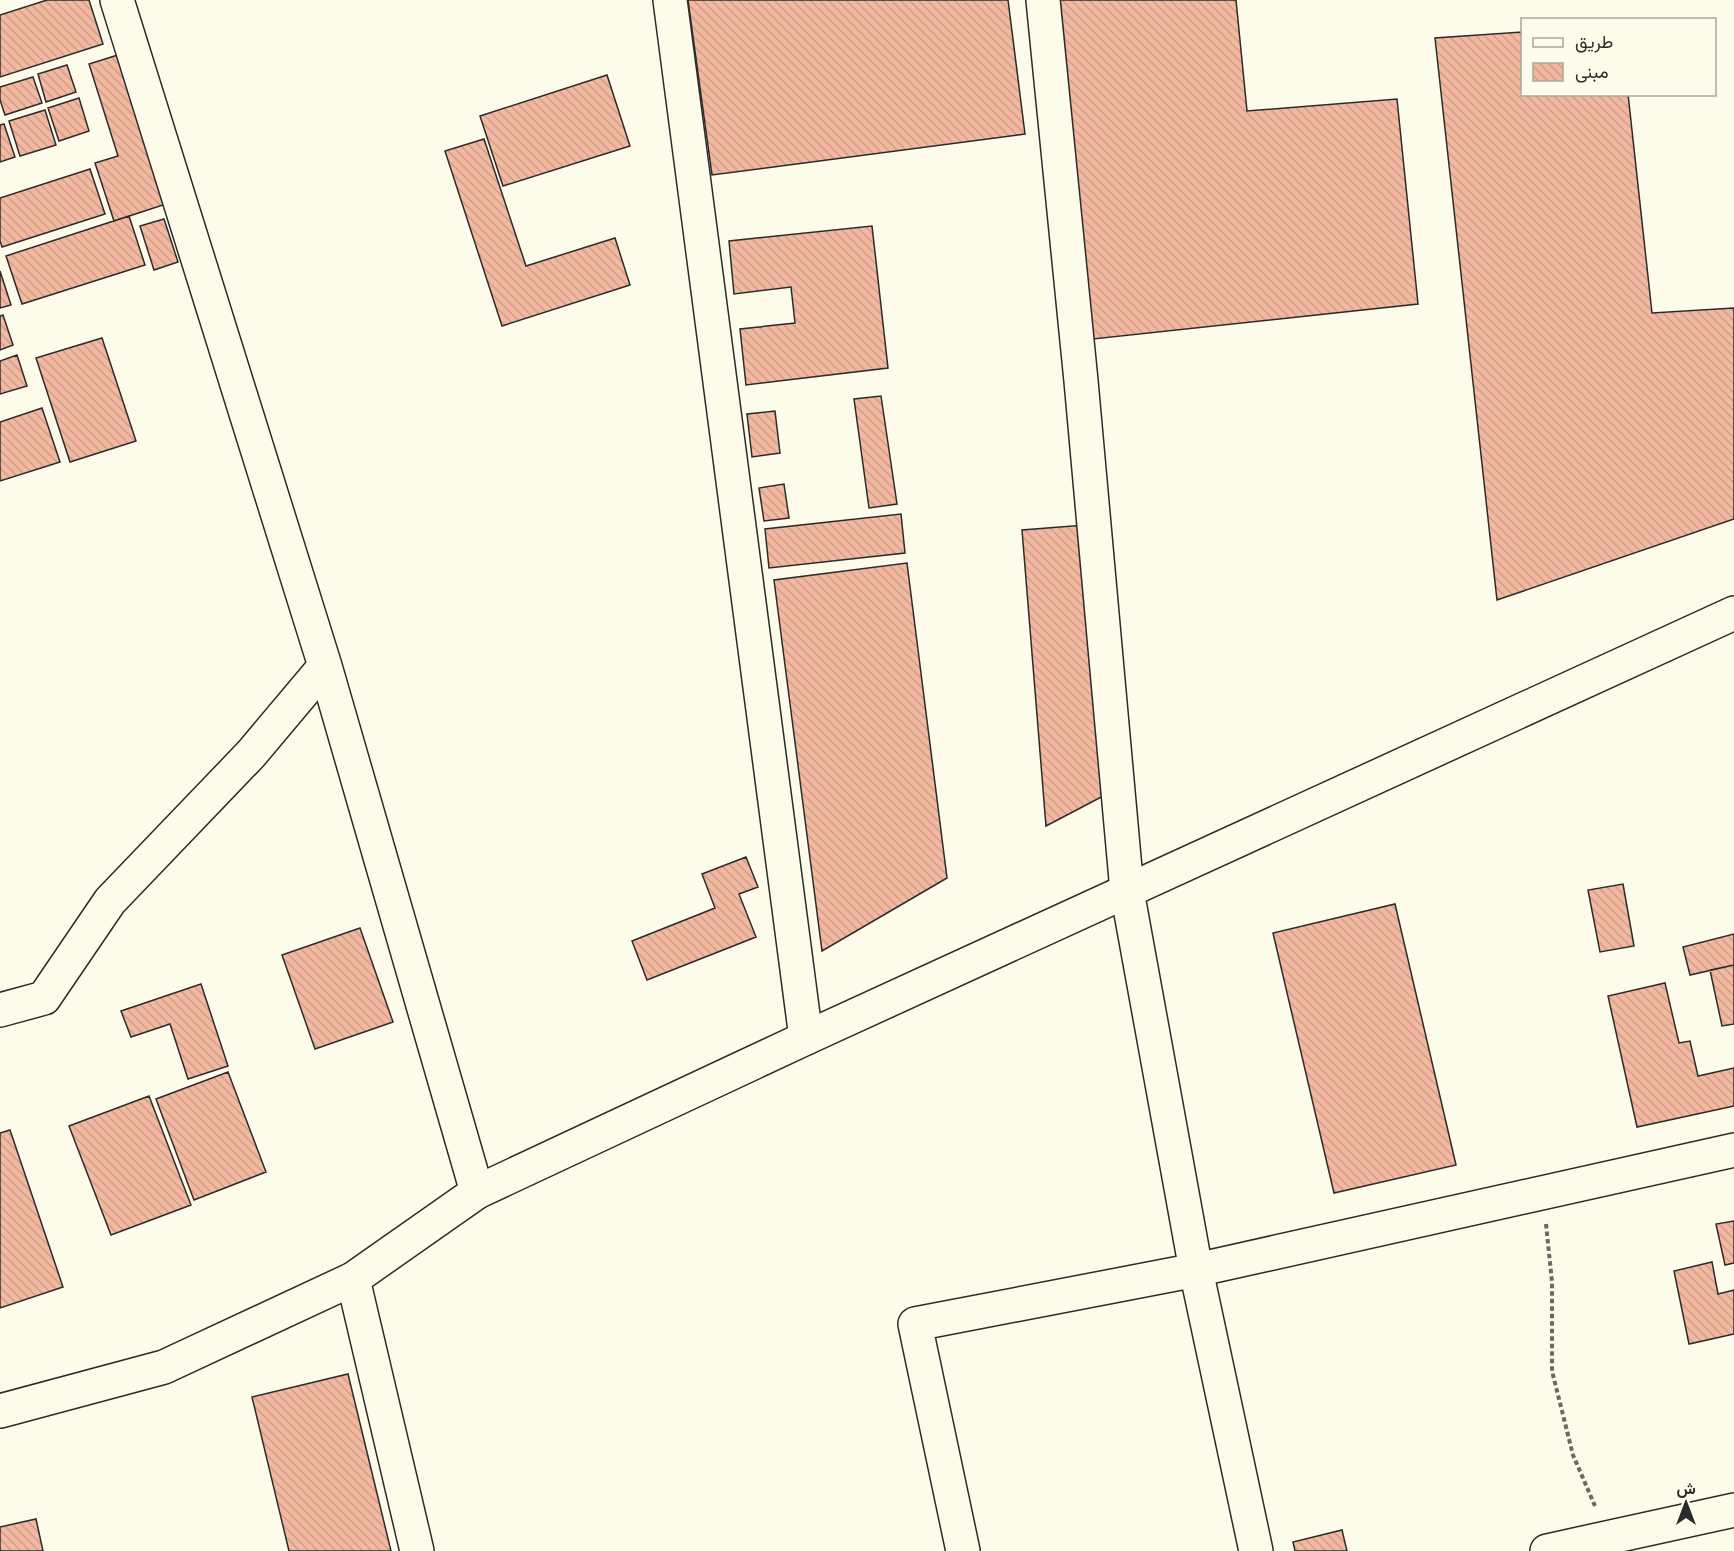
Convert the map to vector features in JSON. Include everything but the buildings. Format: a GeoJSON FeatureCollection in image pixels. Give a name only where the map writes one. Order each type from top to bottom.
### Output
{"type":"FeatureCollection","features":[{"type":"Feature","properties":{"kind":"street"},"geometry":{"type":"LineString","coordinates":[[117,0],[325,666],[477,1192]]}},
{"type":"Feature","properties":{"kind":"street"},"geometry":{"type":"LineString","coordinates":[[670,0],[806,1038]]}},
{"type":"Feature","properties":{"kind":"street"},"geometry":{"type":"LineString","coordinates":[[1043,0],[1082,381],[1127,891],[1196,1270],[1256,1551]]}},
{"type":"Feature","properties":{"kind":"street"},"geometry":{"type":"LineString","coordinates":[[0,1411],[164,1367],[353,1279],[477,1192],[806,1038],[1734,613]]}},
{"type":"Feature","properties":{"kind":"street"},"geometry":{"type":"LineString","coordinates":[[0,1010],[44,998],[110,901],[251,754],[325,666]]}},
{"type":"Feature","properties":{"kind":"street"},"geometry":{"type":"LineString","coordinates":[[963,1551],[915,1324],[1196,1270],[1734,1150]]}},
{"type":"Feature","properties":{"kind":"street"},"geometry":{"type":"LineString","coordinates":[[353,1279],[417,1551]]}},
{"type":"Feature","properties":{"kind":"street"},"geometry":{"type":"LineString","coordinates":[[1548,1551],[1734,1510]]}},
{"type":"Feature","properties":{"kind":"path"},"geometry":{"type":"LineString","coordinates":[[1542,1192],[1552,1282],[1552,1371],[1573,1455],[1608,1538]]}}]}
